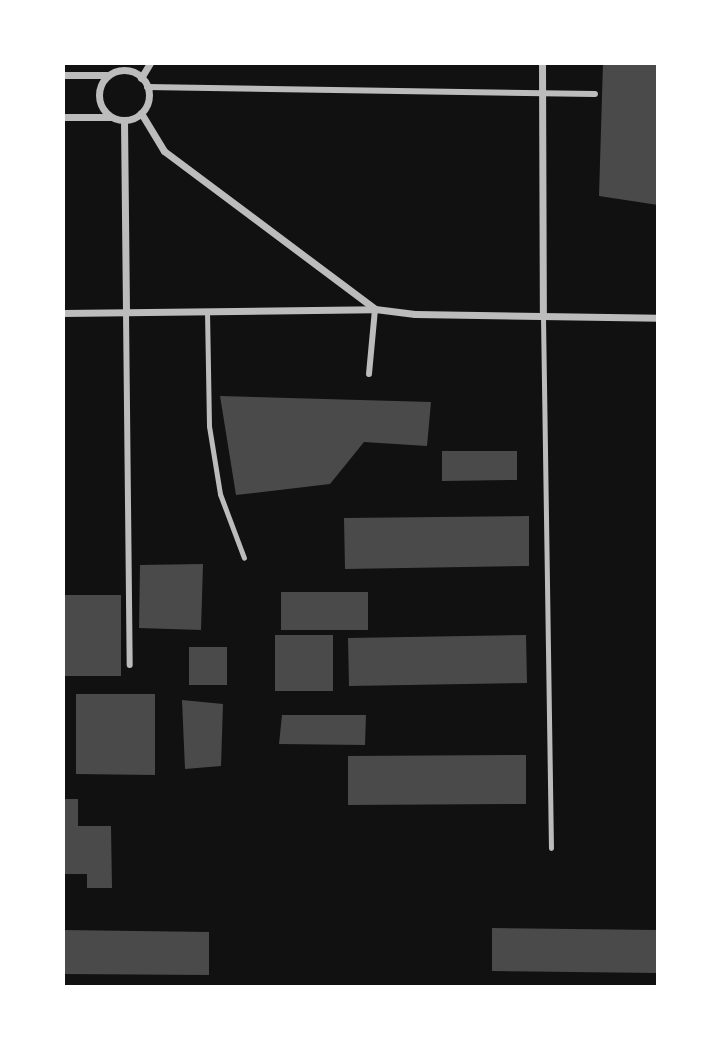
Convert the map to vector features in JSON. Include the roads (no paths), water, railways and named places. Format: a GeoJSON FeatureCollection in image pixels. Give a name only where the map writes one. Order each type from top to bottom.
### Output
{"type":"FeatureCollection","features":[{"type":"Feature","properties":{"kind":"street"},"geometry":{"type":"LineString","coordinates":[[141,78],[150,63]]}},
{"type":"Feature","properties":{"kind":"street"},"geometry":{"type":"LineString","coordinates":[[542,63],[543,317]]}},
{"type":"Feature","properties":{"kind":"street"},"geometry":{"type":"LineString","coordinates":[[63,75],[108,75],[121,70],[141,78],[148,88],[148,101],[141,113],[124,120],[111,117],[63,117]]}},
{"type":"Feature","properties":{"kind":"street"},"geometry":{"type":"LineString","coordinates":[[108,75],[103,81],[99,97],[111,117]]}},
{"type":"Feature","properties":{"kind":"street"},"geometry":{"type":"LineString","coordinates":[[148,88],[541,96],[595,94]]}},
{"type":"Feature","properties":{"kind":"street"},"geometry":{"type":"LineString","coordinates":[[141,113],[164,151],[375,309]]}},
{"type":"Feature","properties":{"kind":"street"},"geometry":{"type":"LineString","coordinates":[[124,120],[130,665]]}},
{"type":"Feature","properties":{"kind":"street"},"geometry":{"type":"LineString","coordinates":[[369,374],[375,309]]}},
{"type":"Feature","properties":{"kind":"street"},"geometry":{"type":"LineString","coordinates":[[63,313],[375,309],[415,314],[658,317]]}},
{"type":"Feature","properties":{"kind":"lane"},"geometry":{"type":"LineString","coordinates":[[207,311],[209,426],[220,494],[244,558]]}},
{"type":"Feature","properties":{"kind":"lane"},"geometry":{"type":"LineString","coordinates":[[543,317],[551,848]]}}]}
